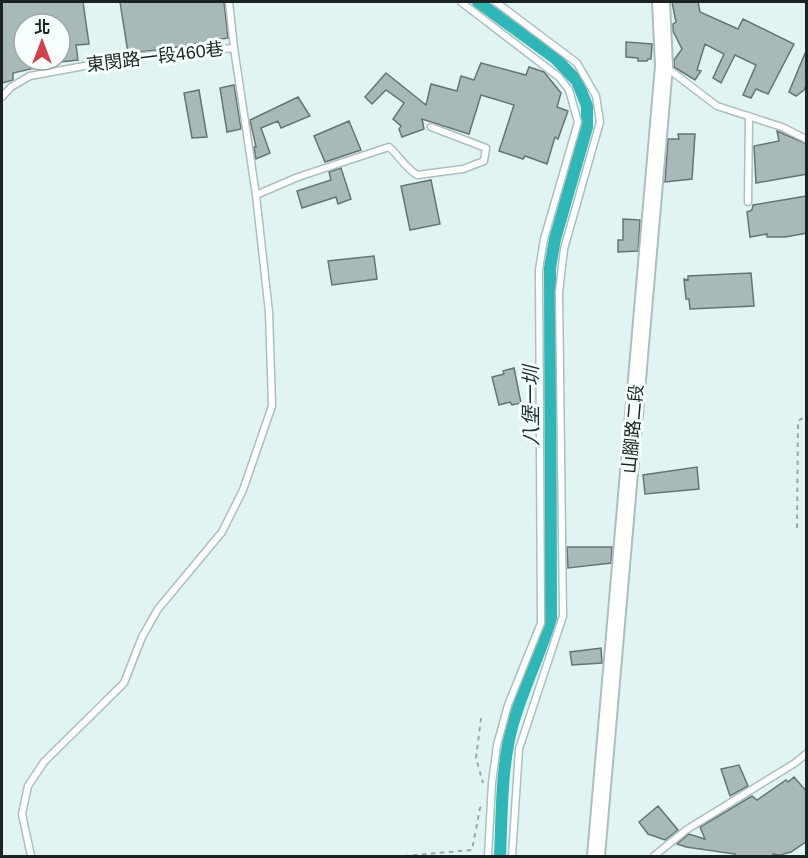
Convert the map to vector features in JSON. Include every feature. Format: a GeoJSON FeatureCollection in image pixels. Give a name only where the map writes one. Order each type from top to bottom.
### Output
{"type":"FeatureCollection","features":[{"type":"Feature","properties":{"kind":"main road","name":"山腳路二段"},"geometry":{"type":"LineString","coordinates":[[596,856],[664,66],[661,2]]}},
{"type":"Feature","properties":{"kind":"lane","name":"東閔路一段460巷"},"geometry":{"type":"LineString","coordinates":[[2,97],[11,87],[30,76],[133,57],[234,48],[229,2]]}},
{"type":"Feature","properties":{"kind":"lane"},"geometry":{"type":"LineString","coordinates":[[461,2],[559,77],[569,90],[578,122],[544,239],[540,270],[541,623],[508,705],[497,745],[488,856]]}},
{"type":"Feature","properties":{"kind":"lane"},"geometry":{"type":"LineString","coordinates":[[496,2],[577,63],[596,96],[600,122],[564,249],[559,292],[563,616],[519,749],[512,856]]}},
{"type":"Feature","properties":{"kind":"lane"},"geometry":{"type":"LineString","coordinates":[[31,856],[22,814],[28,786],[45,762],[124,683],[142,638],[158,609],[222,532],[243,490],[272,406],[269,312],[256,195],[234,48]]}},
{"type":"Feature","properties":{"kind":"lane"},"geometry":{"type":"LineString","coordinates":[[664,66],[717,106],[807,139]]}},
{"type":"Feature","properties":{"kind":"lane"},"geometry":{"type":"LineString","coordinates":[[748,202],[749,116]]}},
{"type":"Feature","properties":{"kind":"lane"},"geometry":{"type":"LineString","coordinates":[[256,195],[298,177],[389,147],[397,153],[406,168],[417,175],[463,169],[484,161],[486,148],[431,127]]}},
{"type":"Feature","properties":{"kind":"lane"},"geometry":{"type":"LineString","coordinates":[[654,856],[686,830],[807,754]]}},
{"type":"Feature","properties":{"kind":"path"},"geometry":{"type":"LineString","coordinates":[[797,528],[798,421],[807,416]]}},
{"type":"Feature","properties":{"kind":"path"},"geometry":{"type":"LineString","coordinates":[[404,856],[472,850],[480,808],[491,802],[479,773],[476,758],[481,718]]}},
{"type":"Feature","properties":{"kind":"building"},"geometry":{"type":"Polygon","coordinates":[[[2,2],[83,2],[89,44],[76,45],[78,60],[72,61],[72,12],[12,12],[12,72],[17,72],[13,73],[13,80],[2,83],[2,2]]]}},
{"type":"Feature","properties":{"kind":"building"},"geometry":{"type":"Polygon","coordinates":[[[120,2],[224,2],[228,38],[128,53],[120,2]]]}},
{"type":"Feature","properties":{"kind":"building"},"geometry":{"type":"Polygon","coordinates":[[[672,2],[698,2],[700,12],[738,29],[743,19],[794,44],[768,94],[756,89],[751,98],[743,95],[756,65],[735,55],[721,83],[713,78],[724,54],[705,44],[697,70],[701,71],[695,80],[674,67],[674,60],[682,49],[673,31],[673,24],[676,22],[672,2]]]}},
{"type":"Feature","properties":{"kind":"building"},"geometry":{"type":"Polygon","coordinates":[[[626,42],[652,44],[651,59],[638,61],[638,58],[626,57],[626,42]]]}},
{"type":"Feature","properties":{"kind":"building"},"geometry":{"type":"Polygon","coordinates":[[[806,51],[807,83],[804,90],[796,96],[789,92],[806,51]]]}},
{"type":"Feature","properties":{"kind":"building"},"geometry":{"type":"Polygon","coordinates":[[[481,63],[526,75],[529,67],[544,72],[561,93],[557,107],[568,111],[558,139],[555,137],[547,164],[525,156],[523,159],[499,151],[514,105],[481,95],[469,134],[422,119],[424,129],[402,137],[399,129],[401,126],[393,119],[404,103],[386,90],[372,104],[365,97],[386,73],[426,105],[431,84],[457,91],[461,76],[474,80],[481,63]]]}},
{"type":"Feature","properties":{"kind":"building"},"geometry":{"type":"Polygon","coordinates":[[[234,85],[241,129],[227,132],[220,88],[234,85]]]}},
{"type":"Feature","properties":{"kind":"building"},"geometry":{"type":"Polygon","coordinates":[[[199,90],[207,137],[192,138],[184,93],[199,90]]]}},
{"type":"Feature","properties":{"kind":"building"},"geometry":{"type":"Polygon","coordinates":[[[298,97],[310,116],[281,128],[278,121],[261,128],[270,153],[256,159],[254,147],[256,147],[250,120],[298,97]]]}},
{"type":"Feature","properties":{"kind":"building"},"geometry":{"type":"Polygon","coordinates":[[[349,121],[361,150],[325,162],[314,136],[349,121]]]}},
{"type":"Feature","properties":{"kind":"building"},"geometry":{"type":"Polygon","coordinates":[[[777,131],[807,144],[807,174],[756,183],[754,146],[779,141],[777,131]]]}},
{"type":"Feature","properties":{"kind":"building"},"geometry":{"type":"Polygon","coordinates":[[[678,134],[695,134],[692,179],[665,182],[668,139],[679,139],[678,134]]]}},
{"type":"Feature","properties":{"kind":"building"},"geometry":{"type":"Polygon","coordinates":[[[341,168],[351,199],[338,204],[336,197],[302,208],[297,191],[331,180],[329,172],[341,168]]]}},
{"type":"Feature","properties":{"kind":"building"},"geometry":{"type":"Polygon","coordinates":[[[431,180],[440,224],[410,230],[401,186],[431,180]]]}},
{"type":"Feature","properties":{"kind":"building"},"geometry":{"type":"Polygon","coordinates":[[[807,196],[807,233],[785,237],[767,237],[767,234],[750,237],[747,212],[752,210],[753,205],[807,196]]]}},
{"type":"Feature","properties":{"kind":"building"},"geometry":{"type":"Polygon","coordinates":[[[623,219],[640,220],[638,251],[618,252],[618,240],[623,240],[623,219]]]}},
{"type":"Feature","properties":{"kind":"building"},"geometry":{"type":"Polygon","coordinates":[[[374,256],[377,279],[332,285],[328,261],[374,256]]]}},
{"type":"Feature","properties":{"kind":"building"},"geometry":{"type":"Polygon","coordinates":[[[751,273],[754,306],[690,309],[689,299],[686,299],[684,279],[688,280],[688,276],[751,273]]]}},
{"type":"Feature","properties":{"kind":"building"},"geometry":{"type":"Polygon","coordinates":[[[514,368],[521,403],[512,405],[510,402],[499,405],[492,377],[514,368]]]}},
{"type":"Feature","properties":{"kind":"building"},"geometry":{"type":"Polygon","coordinates":[[[697,467],[699,489],[645,494],[643,475],[697,467]]]}},
{"type":"Feature","properties":{"kind":"building"},"geometry":{"type":"Polygon","coordinates":[[[567,547],[612,547],[611,563],[568,568],[567,547]]]}},
{"type":"Feature","properties":{"kind":"building"},"geometry":{"type":"Polygon","coordinates":[[[601,648],[602,663],[572,665],[570,652],[601,648]]]}},
{"type":"Feature","properties":{"kind":"building"},"geometry":{"type":"Polygon","coordinates":[[[739,765],[748,786],[730,796],[721,769],[739,765]]]}},
{"type":"Feature","properties":{"kind":"building"},"geometry":{"type":"Polygon","coordinates":[[[794,777],[807,792],[807,841],[791,852],[773,854],[773,856],[734,856],[735,854],[677,844],[689,834],[705,839],[700,827],[752,796],[757,800],[794,777]]]}},
{"type":"Feature","properties":{"kind":"building"},"geometry":{"type":"Polygon","coordinates":[[[658,806],[678,830],[665,840],[648,834],[639,822],[658,806]]]}},
{"type":"Feature","properties":{"kind":"waterway","name":"八堡一圳"},"geometry":{"type":"LineString","coordinates":[[478,2],[556,59],[577,81],[587,106],[587,127],[555,239],[550,268],[551,618],[516,713],[508,743],[500,856]]}}]}
